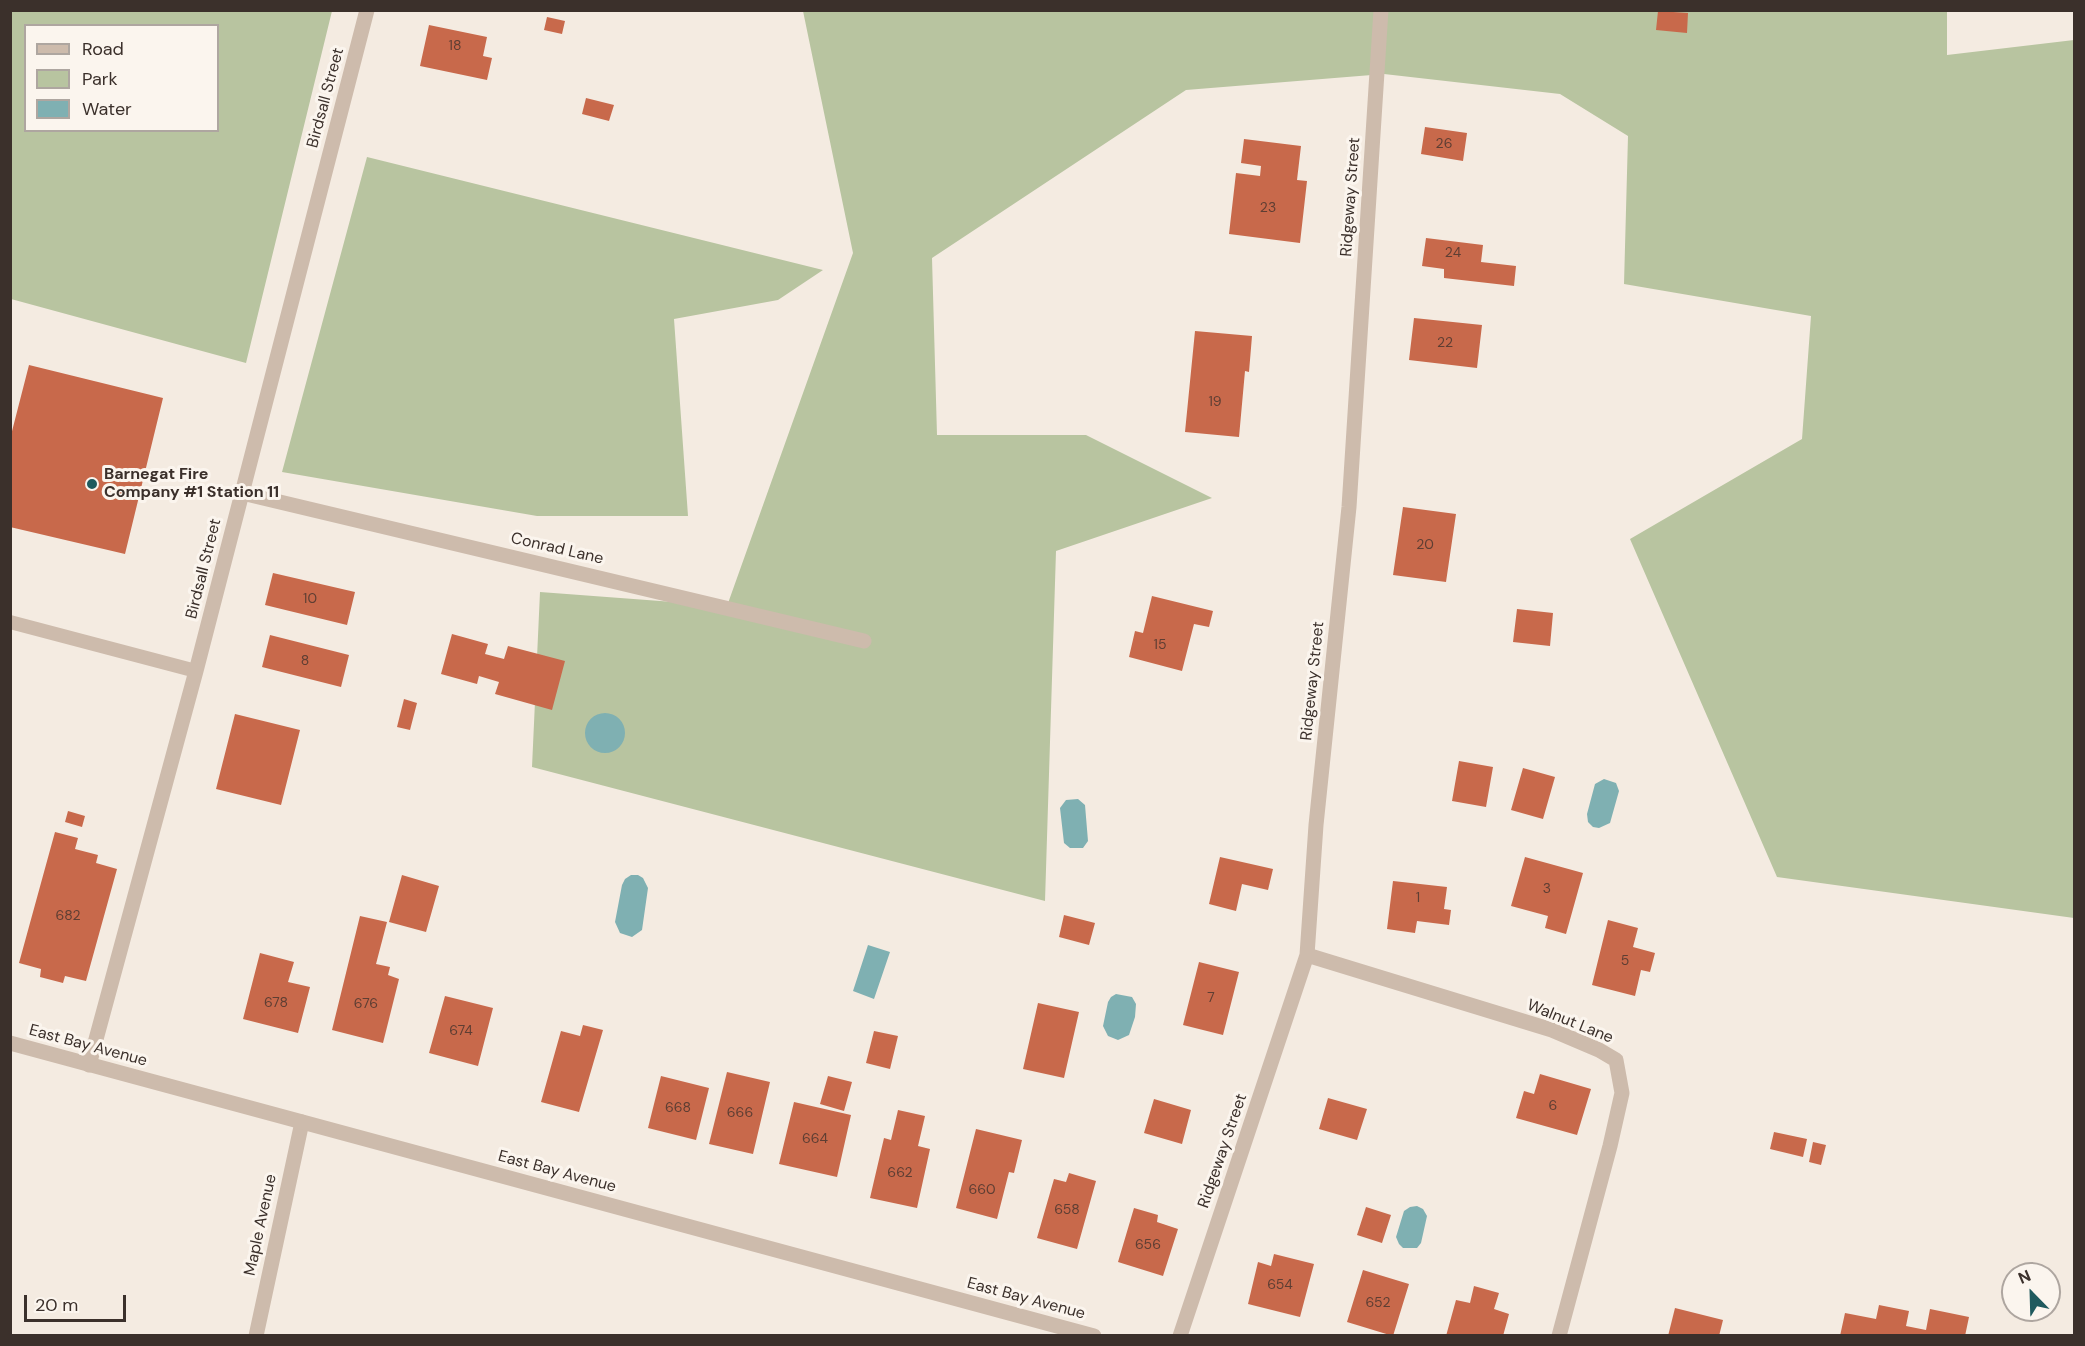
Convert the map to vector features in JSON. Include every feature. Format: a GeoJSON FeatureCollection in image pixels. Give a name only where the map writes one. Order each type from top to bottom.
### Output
{"type":"FeatureCollection","features":[{"type":"Feature","properties":{"kind":"street","name":"Birdsall Street"},"geometry":{"type":"LineString","coordinates":[[89,1065],[196,671],[367,10]]}},
{"type":"Feature","properties":{"kind":"street","name":"Ridgeway Street"},"geometry":{"type":"LineString","coordinates":[[1180,1335],[1307,955],[1316,825],[1349,507],[1381,10]]}},
{"type":"Feature","properties":{"kind":"street","name":"Conrad Lane"},"geometry":{"type":"LineString","coordinates":[[242,493],[864,641]]}},
{"type":"Feature","properties":{"kind":"street","name":"Walnut Lane"},"geometry":{"type":"LineString","coordinates":[[1307,955],[1552,1030],[1599,1050],[1616,1060],[1622,1093],[1560,1335]]}},
{"type":"Feature","properties":{"kind":"street","name":"East Bay Avenue"},"geometry":{"type":"LineString","coordinates":[[10,1043],[1094,1335]]}},
{"type":"Feature","properties":{"kind":"street","name":"Maple Avenue"},"geometry":{"type":"LineString","coordinates":[[256,1335],[302,1122]]}},
{"type":"Feature","properties":{"kind":"lane"},"geometry":{"type":"LineString","coordinates":[[10,622],[196,671]]}},
{"type":"Feature","properties":{"kind":"green space"},"geometry":{"type":"Polygon","coordinates":[[[1947,10],[1947,55],[2074,40],[2074,918],[1777,877],[1630,539],[1802,439],[1811,316],[1624,284],[1628,136],[1560,94],[1384,74],[1186,90],[932,258],[937,435],[1086,435],[1212,498],[1056,551],[1045,901],[532,767],[540,592],[727,606],[853,253],[803,11],[1947,10]]]}},
{"type":"Feature","properties":{"kind":"green space"},"geometry":{"type":"Polygon","coordinates":[[[10,11],[332,11],[246,363],[11,299],[10,11]]]}},
{"type":"Feature","properties":{"kind":"green space"},"geometry":{"type":"Polygon","coordinates":[[[367,157],[823,270],[778,300],[674,319],[688,516],[537,516],[282,472],[367,157]]]}},
{"type":"Feature","properties":{"kind":"water"},"geometry":{"type":"Polygon","coordinates":[[[605,713],[613,714],[619,719],[624,725],[624,741],[619,747],[613,752],[605,753],[597,752],[591,747],[586,741],[585,733],[586,725],[591,719],[597,714],[605,713]]]}},
{"type":"Feature","properties":{"kind":"water"},"geometry":{"type":"Polygon","coordinates":[[[1604,779],[1616,783],[1619,791],[1610,823],[1599,828],[1593,827],[1588,822],[1587,814],[1595,784],[1604,779]]]}},
{"type":"Feature","properties":{"kind":"water"},"geometry":{"type":"Polygon","coordinates":[[[1078,799],[1085,805],[1088,841],[1083,848],[1070,848],[1064,843],[1060,808],[1066,800],[1078,799]]]}},
{"type":"Feature","properties":{"kind":"water"},"geometry":{"type":"Polygon","coordinates":[[[631,875],[643,878],[648,888],[642,930],[632,937],[620,933],[615,922],[622,885],[631,875]]]}},
{"type":"Feature","properties":{"kind":"water"},"geometry":{"type":"Polygon","coordinates":[[[868,945],[890,952],[874,999],[853,991],[868,945]]]}},
{"type":"Feature","properties":{"kind":"water"},"geometry":{"type":"Polygon","coordinates":[[[1116,994],[1132,997],[1136,1004],[1135,1017],[1129,1035],[1118,1040],[1108,1036],[1103,1026],[1108,1002],[1116,994]]]}},
{"type":"Feature","properties":{"kind":"water"},"geometry":{"type":"Polygon","coordinates":[[[1417,1206],[1423,1209],[1427,1216],[1421,1243],[1417,1248],[1403,1248],[1396,1237],[1404,1211],[1417,1206]]]}},
{"type":"Feature","properties":{"kind":"building"},"geometry":{"type":"Polygon","coordinates":[[[1658,11],[1688,13],[1687,33],[1656,30],[1658,11]]]}},
{"type":"Feature","properties":{"kind":"building"},"geometry":{"type":"Polygon","coordinates":[[[547,17],[565,21],[562,34],[544,30],[547,17]]]}},
{"type":"Feature","properties":{"kind":"building"},"geometry":{"type":"Polygon","coordinates":[[[429,25],[487,37],[483,56],[492,58],[487,80],[420,66],[429,25]]]}},
{"type":"Feature","properties":{"kind":"building"},"geometry":{"type":"Polygon","coordinates":[[[586,98],[614,105],[609,121],[582,114],[586,98]]]}},
{"type":"Feature","properties":{"kind":"building"},"geometry":{"type":"Polygon","coordinates":[[[1425,127],[1467,133],[1463,161],[1421,154],[1425,127]]]}},
{"type":"Feature","properties":{"kind":"building"},"geometry":{"type":"Polygon","coordinates":[[[1244,139],[1301,146],[1297,180],[1307,181],[1300,243],[1229,234],[1236,173],[1260,176],[1261,166],[1241,163],[1244,139]]]}},
{"type":"Feature","properties":{"kind":"building"},"geometry":{"type":"Polygon","coordinates":[[[1426,238],[1483,245],[1481,262],[1516,266],[1514,286],[1444,278],[1444,269],[1422,266],[1426,238]]]}},
{"type":"Feature","properties":{"kind":"building"},"geometry":{"type":"Polygon","coordinates":[[[1414,318],[1482,325],[1477,368],[1409,360],[1414,318]]]}},
{"type":"Feature","properties":{"kind":"building"},"geometry":{"type":"Polygon","coordinates":[[[1195,331],[1252,336],[1249,372],[1245,371],[1239,437],[1185,432],[1195,331]]]}},
{"type":"Feature","properties":{"kind":"building"},"geometry":{"type":"Polygon","coordinates":[[[29,365],[163,398],[125,554],[10,527],[10,439],[29,365]]]}},
{"type":"Feature","properties":{"kind":"building"},"geometry":{"type":"Polygon","coordinates":[[[1403,507],[1456,514],[1446,582],[1393,575],[1403,507]]]}},
{"type":"Feature","properties":{"kind":"building"},"geometry":{"type":"Polygon","coordinates":[[[273,573],[355,592],[347,625],[265,605],[273,573]]]}},
{"type":"Feature","properties":{"kind":"building"},"geometry":{"type":"Polygon","coordinates":[[[1152,596],[1213,611],[1209,627],[1194,624],[1182,671],[1129,657],[1135,631],[1143,633],[1152,596]]]}},
{"type":"Feature","properties":{"kind":"building"},"geometry":{"type":"Polygon","coordinates":[[[1517,609],[1553,613],[1550,646],[1513,642],[1517,609]]]}},
{"type":"Feature","properties":{"kind":"building"},"geometry":{"type":"Polygon","coordinates":[[[452,634],[488,644],[485,654],[504,659],[508,646],[565,661],[552,710],[495,694],[499,682],[479,676],[477,684],[441,674],[452,634]]]}},
{"type":"Feature","properties":{"kind":"building"},"geometry":{"type":"Polygon","coordinates":[[[270,635],[349,655],[341,687],[262,667],[270,635]]]}},
{"type":"Feature","properties":{"kind":"building"},"geometry":{"type":"Polygon","coordinates":[[[404,699],[417,703],[410,730],[397,727],[404,699]]]}},
{"type":"Feature","properties":{"kind":"building"},"geometry":{"type":"Polygon","coordinates":[[[235,714],[300,730],[281,805],[216,789],[235,714]]]}},
{"type":"Feature","properties":{"kind":"building"},"geometry":{"type":"Polygon","coordinates":[[[1459,761],[1493,767],[1486,807],[1452,801],[1459,761]]]}},
{"type":"Feature","properties":{"kind":"building"},"geometry":{"type":"Polygon","coordinates":[[[1523,768],[1555,777],[1543,819],[1511,810],[1523,768]]]}},
{"type":"Feature","properties":{"kind":"building"},"geometry":{"type":"Polygon","coordinates":[[[68,811],[85,816],[82,827],[65,822],[68,811]]]}},
{"type":"Feature","properties":{"kind":"building"},"geometry":{"type":"Polygon","coordinates":[[[55,832],[78,838],[75,849],[98,855],[96,863],[117,869],[86,981],[65,976],[63,983],[40,977],[41,969],[19,963],[55,832]]]}},
{"type":"Feature","properties":{"kind":"building"},"geometry":{"type":"Polygon","coordinates":[[[1220,857],[1273,869],[1268,890],[1242,884],[1236,911],[1209,904],[1220,857]]]}},
{"type":"Feature","properties":{"kind":"building"},"geometry":{"type":"Polygon","coordinates":[[[1525,857],[1583,873],[1566,934],[1545,928],[1548,916],[1511,906],[1525,857]]]}},
{"type":"Feature","properties":{"kind":"building"},"geometry":{"type":"Polygon","coordinates":[[[402,875],[439,886],[426,932],[389,922],[402,875]]]}},
{"type":"Feature","properties":{"kind":"building"},"geometry":{"type":"Polygon","coordinates":[[[1393,881],[1447,887],[1444,909],[1451,910],[1449,925],[1417,921],[1415,933],[1387,929],[1393,881]]]}},
{"type":"Feature","properties":{"kind":"building"},"geometry":{"type":"Polygon","coordinates":[[[1064,915],[1095,923],[1089,945],[1059,937],[1064,915]]]}},
{"type":"Feature","properties":{"kind":"building"},"geometry":{"type":"Polygon","coordinates":[[[360,916],[387,922],[376,964],[390,967],[388,975],[399,979],[383,1043],[332,1030],[360,916]]]}},
{"type":"Feature","properties":{"kind":"building"},"geometry":{"type":"Polygon","coordinates":[[[1608,920],[1638,928],[1633,947],[1655,953],[1650,972],[1641,970],[1635,996],[1592,985],[1608,920]]]}},
{"type":"Feature","properties":{"kind":"building"},"geometry":{"type":"Polygon","coordinates":[[[260,953],[294,962],[288,982],[310,987],[298,1033],[243,1019],[260,953]]]}},
{"type":"Feature","properties":{"kind":"building"},"geometry":{"type":"Polygon","coordinates":[[[1199,962],[1239,972],[1223,1035],[1183,1025],[1199,962]]]}},
{"type":"Feature","properties":{"kind":"building"},"geometry":{"type":"Polygon","coordinates":[[[445,996],[493,1008],[478,1066],[429,1053],[445,996]]]}},
{"type":"Feature","properties":{"kind":"building"},"geometry":{"type":"Polygon","coordinates":[[[1038,1003],[1079,1012],[1064,1078],[1023,1069],[1038,1003]]]}},
{"type":"Feature","properties":{"kind":"building"},"geometry":{"type":"Polygon","coordinates":[[[583,1025],[603,1030],[579,1112],[541,1102],[561,1031],[580,1036],[583,1025]]]}},
{"type":"Feature","properties":{"kind":"building"},"geometry":{"type":"Polygon","coordinates":[[[874,1031],[898,1036],[890,1069],[866,1063],[874,1031]]]}},
{"type":"Feature","properties":{"kind":"building"},"geometry":{"type":"Polygon","coordinates":[[[727,1072],[770,1082],[753,1154],[709,1144],[727,1072]]]}},
{"type":"Feature","properties":{"kind":"building"},"geometry":{"type":"Polygon","coordinates":[[[1540,1074],[1591,1089],[1577,1135],[1516,1118],[1524,1091],[1534,1094],[1540,1074]]]}},
{"type":"Feature","properties":{"kind":"building"},"geometry":{"type":"Polygon","coordinates":[[[661,1076],[709,1088],[696,1140],[648,1128],[661,1076]]]}},
{"type":"Feature","properties":{"kind":"building"},"geometry":{"type":"Polygon","coordinates":[[[828,1076],[852,1082],[844,1111],[820,1104],[828,1076]]]}},
{"type":"Feature","properties":{"kind":"building"},"geometry":{"type":"Polygon","coordinates":[[[1328,1098],[1367,1109],[1357,1140],[1319,1129],[1328,1098]]]}},
{"type":"Feature","properties":{"kind":"building"},"geometry":{"type":"Polygon","coordinates":[[[1154,1099],[1191,1110],[1182,1144],[1144,1133],[1154,1099]]]}},
{"type":"Feature","properties":{"kind":"building"},"geometry":{"type":"Polygon","coordinates":[[[794,1102],[851,1115],[837,1177],[779,1164],[794,1102]]]}},
{"type":"Feature","properties":{"kind":"building"},"geometry":{"type":"Polygon","coordinates":[[[898,1110],[925,1116],[918,1146],[930,1149],[917,1208],[870,1198],[884,1138],[891,1140],[898,1110]]]}},
{"type":"Feature","properties":{"kind":"building"},"geometry":{"type":"Polygon","coordinates":[[[976,1129],[1022,1140],[1014,1173],[1009,1172],[997,1219],[956,1208],[976,1129]]]}},
{"type":"Feature","properties":{"kind":"building"},"geometry":{"type":"Polygon","coordinates":[[[1774,1132],[1807,1139],[1803,1157],[1770,1149],[1774,1132]]]}},
{"type":"Feature","properties":{"kind":"building"},"geometry":{"type":"Polygon","coordinates":[[[1813,1142],[1826,1145],[1821,1165],[1809,1162],[1813,1142]]]}},
{"type":"Feature","properties":{"kind":"building"},"geometry":{"type":"Polygon","coordinates":[[[1069,1173],[1096,1181],[1077,1249],[1037,1238],[1054,1179],[1066,1182],[1069,1173]]]}},
{"type":"Feature","properties":{"kind":"building"},"geometry":{"type":"Polygon","coordinates":[[[1366,1207],[1391,1215],[1382,1243],[1357,1235],[1366,1207]]]}},
{"type":"Feature","properties":{"kind":"building"},"geometry":{"type":"Polygon","coordinates":[[[1134,1208],[1158,1215],[1157,1222],[1178,1229],[1163,1276],[1118,1262],[1134,1208]]]}},
{"type":"Feature","properties":{"kind":"building"},"geometry":{"type":"Polygon","coordinates":[[[1274,1254],[1314,1264],[1300,1317],[1248,1304],[1258,1262],[1271,1266],[1274,1254]]]}},
{"type":"Feature","properties":{"kind":"building"},"geometry":{"type":"Polygon","coordinates":[[[1363,1270],[1409,1284],[1393,1336],[1347,1322],[1363,1270]]]}},
{"type":"Feature","properties":{"kind":"building"},"geometry":{"type":"Polygon","coordinates":[[[1474,1286],[1499,1293],[1494,1309],[1509,1314],[1503,1336],[1446,1336],[1456,1300],[1470,1303],[1474,1286]]]}},
{"type":"Feature","properties":{"kind":"building"},"geometry":{"type":"Polygon","coordinates":[[[1879,1305],[1909,1311],[1906,1326],[1926,1330],[1930,1309],[1969,1317],[1965,1336],[1840,1336],[1845,1313],[1876,1319],[1879,1305]]]}},
{"type":"Feature","properties":{"kind":"building"},"geometry":{"type":"Polygon","coordinates":[[[1675,1308],[1723,1320],[1719,1336],[1668,1336],[1675,1308]]]}},
{"type":"Feature","properties":{"kind":"place","name":"Barnegat Fire Company #1 Station 11"},"geometry":{"type":"Point","coordinates":[92,484]}}]}
